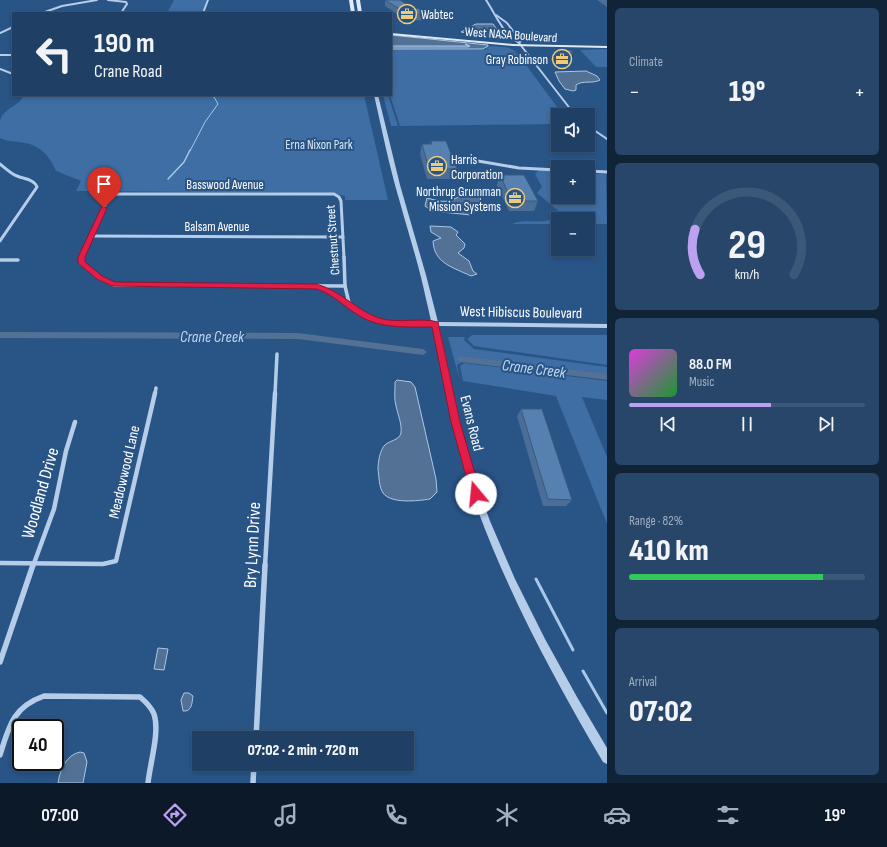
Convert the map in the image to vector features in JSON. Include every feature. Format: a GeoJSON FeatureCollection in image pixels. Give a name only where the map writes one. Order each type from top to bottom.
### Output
{"type":"FeatureCollection","features":[{"type":"Feature","properties":{"kind":"main road"},"geometry":{"type":"LineString","coordinates":[[351,0],[353,12]]}},
{"type":"Feature","properties":{"kind":"main road"},"geometry":{"type":"LineString","coordinates":[[358,0],[360,12]]}},
{"type":"Feature","properties":{"kind":"main road","name":"West NASA Boulevard"},"geometry":{"type":"LineString","coordinates":[[392,33],[520,45],[607,46]]}},
{"type":"Feature","properties":{"kind":"street"},"geometry":{"type":"LineString","coordinates":[[45,12],[62,6],[97,0]]}},
{"type":"Feature","properties":{"kind":"street"},"geometry":{"type":"LineString","coordinates":[[108,0],[126,2],[127,4],[122,12]]}},
{"type":"Feature","properties":{"kind":"street"},"geometry":{"type":"LineString","coordinates":[[203,12],[208,0]]}},
{"type":"Feature","properties":{"kind":"street"},"geometry":{"type":"LineString","coordinates":[[486,0],[509,35],[520,45],[570,108]]}},
{"type":"Feature","properties":{"kind":"street"},"geometry":{"type":"LineString","coordinates":[[496,14],[510,26],[521,41],[520,45]]}},
{"type":"Feature","properties":{"kind":"street"},"geometry":{"type":"LineString","coordinates":[[0,32],[12,28]]}},
{"type":"Feature","properties":{"kind":"street"},"geometry":{"type":"LineString","coordinates":[[0,56],[12,56]]}},
{"type":"Feature","properties":{"kind":"street"},"geometry":{"type":"LineString","coordinates":[[0,68],[12,74]]}},
{"type":"Feature","properties":{"kind":"street","name":"Evans Road"},"geometry":{"type":"LineString","coordinates":[[376,96],[401,198],[424,272],[458,430],[476,494],[508,575],[539,638],[575,705],[607,758]]}},
{"type":"Feature","properties":{"kind":"street"},"geometry":{"type":"LineString","coordinates":[[595,131],[607,139]]}},
{"type":"Feature","properties":{"kind":"street"},"geometry":{"type":"LineString","coordinates":[[478,161],[519,168],[551,170]]}},
{"type":"Feature","properties":{"kind":"street"},"geometry":{"type":"LineString","coordinates":[[0,164],[16,176],[30,180],[36,184],[37,187],[0,241]]}},
{"type":"Feature","properties":{"kind":"street"},"geometry":{"type":"LineString","coordinates":[[595,171],[607,172]]}},
{"type":"Feature","properties":{"kind":"street","name":"Basswood Avenue"},"geometry":{"type":"LineString","coordinates":[[92,236],[110,194],[334,194],[339,198]]}},
{"type":"Feature","properties":{"kind":"street","name":"Chestnut Street"},"geometry":{"type":"LineString","coordinates":[[339,198],[341,201],[346,299],[349,303]]}},
{"type":"Feature","properties":{"kind":"street"},"geometry":{"type":"LineString","coordinates":[[92,236],[82,257],[81,263],[99,278],[114,285],[345,286]]}},
{"type":"Feature","properties":{"kind":"street","name":"Balsam Avenue"},"geometry":{"type":"LineString","coordinates":[[92,236],[343,237]]}},
{"type":"Feature","properties":{"kind":"street"},"geometry":{"type":"LineString","coordinates":[[0,260],[18,260]]}},
{"type":"Feature","properties":{"kind":"street"},"geometry":{"type":"LineString","coordinates":[[316,286],[349,303],[362,314],[379,321],[396,324],[435,324]]}},
{"type":"Feature","properties":{"kind":"street","name":"West Hibiscus Boulevard"},"geometry":{"type":"LineString","coordinates":[[435,324],[607,326]]}},
{"type":"Feature","properties":{"kind":"street","name":"Bry Lynn Drive"},"geometry":{"type":"LineString","coordinates":[[256,731],[277,354]]}},
{"type":"Feature","properties":{"kind":"street","name":"Meadowwood Lane"},"geometry":{"type":"LineString","coordinates":[[34,563],[103,564],[116,561],[156,388]]}},
{"type":"Feature","properties":{"kind":"street","name":"Woodland Drive"},"geometry":{"type":"LineString","coordinates":[[0,662],[54,508],[66,451],[75,422]]}},
{"type":"Feature","properties":{"kind":"street"},"geometry":{"type":"LineString","coordinates":[[0,563],[34,563]]}},
{"type":"Feature","properties":{"kind":"street"},"geometry":{"type":"LineString","coordinates":[[0,755],[11,720],[21,707],[35,698],[44,696],[140,697],[148,703],[152,710],[156,726],[148,783]]}},
{"type":"Feature","properties":{"kind":"street"},"geometry":{"type":"LineString","coordinates":[[253,783],[254,771]]}},
{"type":"Feature","properties":{"kind":"green space"},"geometry":{"type":"Polygon","coordinates":[[[174,0],[207,0],[202,12],[168,12],[174,0]]]}},
{"type":"Feature","properties":{"kind":"green space"},"geometry":{"type":"Polygon","coordinates":[[[488,46],[505,47],[517,53],[507,51],[518,54],[558,108],[551,108],[551,124],[400,126],[390,96],[392,96],[392,49],[489,50],[483,49],[486,49],[488,46]]]}},
{"type":"Feature","properties":{"kind":"green space"},"geometry":{"type":"Polygon","coordinates":[[[607,49],[607,67],[596,67],[580,50],[607,49]]]}},
{"type":"Feature","properties":{"kind":"green space","name":"Erna Nixon Park"},"geometry":{"type":"Polygon","coordinates":[[[24,96],[364,96],[388,200],[345,200],[345,196],[333,193],[76,191],[81,181],[56,171],[51,161],[40,149],[30,144],[0,138],[0,121],[4,113],[22,99],[24,96]]]}},
{"type":"Feature","properties":{"kind":"green space"},"geometry":{"type":"Polygon","coordinates":[[[383,96],[388,96],[398,126],[391,126],[383,96]]]}},
{"type":"Feature","properties":{"kind":"green space"},"geometry":{"type":"Polygon","coordinates":[[[539,170],[551,171],[551,204],[595,204],[595,173],[606,174],[607,224],[595,224],[595,212],[560,212],[537,193],[542,187],[535,174],[539,170]]]}},
{"type":"Feature","properties":{"kind":"green space"},"geometry":{"type":"Polygon","coordinates":[[[551,219],[551,224],[512,224],[525,221],[551,219]]]}},
{"type":"Feature","properties":{"kind":"green space"},"geometry":{"type":"Polygon","coordinates":[[[472,335],[607,335],[607,365],[474,346],[467,339],[472,335]]]}},
{"type":"Feature","properties":{"kind":"green space"},"geometry":{"type":"Polygon","coordinates":[[[448,337],[465,337],[464,340],[474,349],[607,367],[607,379],[464,361],[457,365],[460,381],[448,337]]]}},
{"type":"Feature","properties":{"kind":"green space"},"geometry":{"type":"Polygon","coordinates":[[[464,363],[607,381],[607,400],[582,397],[607,457],[607,524],[556,396],[463,381],[460,366],[464,363]]]}},
{"type":"Feature","properties":{"kind":"shaded area"},"geometry":{"type":"Polygon","coordinates":[[[476,24],[493,24],[503,37],[497,38],[461,32],[476,24]]]}},
{"type":"Feature","properties":{"kind":"shaded area"},"geometry":{"type":"Polygon","coordinates":[[[392,35],[488,45],[483,49],[392,49],[392,47],[470,46],[465,44],[469,46],[392,46],[392,35]]]}},
{"type":"Feature","properties":{"kind":"shaded area"},"geometry":{"type":"Polygon","coordinates":[[[586,71],[597,76],[600,80],[576,85],[576,90],[573,91],[565,89],[555,72],[586,71]]]}},
{"type":"Feature","properties":{"kind":"shaded area"},"geometry":{"type":"Polygon","coordinates":[[[466,193],[475,193],[481,199],[479,201],[478,209],[471,215],[432,211],[425,206],[427,198],[440,201],[449,201],[466,193]]]}},
{"type":"Feature","properties":{"kind":"shaded area"},"geometry":{"type":"Polygon","coordinates":[[[430,226],[451,227],[458,232],[456,235],[465,244],[464,248],[458,253],[469,261],[473,271],[477,274],[471,276],[451,267],[440,259],[434,248],[433,241],[441,238],[431,232],[430,226]]]}},
{"type":"Feature","properties":{"kind":"shaded area"},"geometry":{"type":"Polygon","coordinates":[[[397,380],[411,382],[415,387],[436,479],[437,492],[430,499],[405,501],[392,499],[383,493],[379,481],[378,469],[381,451],[386,444],[398,438],[401,433],[395,401],[395,382],[397,380]]]}},
{"type":"Feature","properties":{"kind":"shaded area"},"geometry":{"type":"Polygon","coordinates":[[[158,648],[168,649],[164,670],[154,669],[158,648]]]}},
{"type":"Feature","properties":{"kind":"shaded area"},"geometry":{"type":"Polygon","coordinates":[[[184,693],[189,693],[193,696],[190,709],[186,711],[183,711],[181,700],[184,693]]]}},
{"type":"Feature","properties":{"kind":"shaded area"},"geometry":{"type":"Polygon","coordinates":[[[80,752],[84,753],[87,762],[83,783],[58,783],[61,771],[64,771],[64,764],[71,756],[80,752]]]}},
{"type":"Feature","properties":{"kind":"building"},"geometry":{"type":"Polygon","coordinates":[[[385,0],[400,0],[412,8],[421,9],[426,15],[406,13],[385,0]]]}},
{"type":"Feature","properties":{"kind":"building"},"geometry":{"type":"Polygon","coordinates":[[[563,49],[573,51],[563,57],[553,54],[563,49]]]}},
{"type":"Feature","properties":{"kind":"building"},"geometry":{"type":"Polygon","coordinates":[[[431,141],[446,141],[457,169],[429,169],[422,144],[432,144],[431,141]]]}},
{"type":"Feature","properties":{"kind":"building"},"geometry":{"type":"Polygon","coordinates":[[[500,175],[524,175],[538,201],[512,201],[500,175]]]}},
{"type":"Feature","properties":{"kind":"building"},"geometry":{"type":"Polygon","coordinates":[[[521,409],[542,409],[572,500],[548,499],[521,409]]]}},
{"type":"Feature","properties":{"kind":"waterway"},"geometry":{"type":"LineString","coordinates":[[190,151],[205,122],[218,104],[212,96]]}},
{"type":"Feature","properties":{"kind":"waterway"},"geometry":{"type":"LineString","coordinates":[[168,179],[184,162],[190,150]]}},
{"type":"Feature","properties":{"kind":"waterway","name":"Crane Creek"},"geometry":{"type":"LineString","coordinates":[[0,335],[298,336],[423,352]]}},
{"type":"Feature","properties":{"kind":"waterway","name":"Crane Creek"},"geometry":{"type":"LineString","coordinates":[[461,359],[607,377]]}},
{"type":"Feature","properties":{"kind":"waterway"},"geometry":{"type":"LineString","coordinates":[[536,579],[573,650]]}},
{"type":"Feature","properties":{"kind":"waterway"},"geometry":{"type":"LineString","coordinates":[[583,671],[607,713]]}},
{"type":"Feature","properties":{"kind":"place","name":"Wabtec"},"geometry":{"type":"Point","coordinates":[407,14]}},
{"type":"Feature","properties":{"kind":"place","name":"Gray Robinson"},"geometry":{"type":"Point","coordinates":[562,59]}},
{"type":"Feature","properties":{"kind":"place","name":"Harris Corporation"},"geometry":{"type":"Point","coordinates":[437,166]}},
{"type":"Feature","properties":{"kind":"place","name":"Northrup Grumman Mission Systems"},"geometry":{"type":"Point","coordinates":[515,198]}},
{"type":"Feature","properties":{"kind":"route"},"geometry":{"type":"LineString","coordinates":[[104,208],[82,257],[81,263],[99,278],[114,285],[316,286],[336,295],[349,303],[350,306],[362,314],[379,321],[396,324],[435,324],[456,422],[476,494]]}}]}
